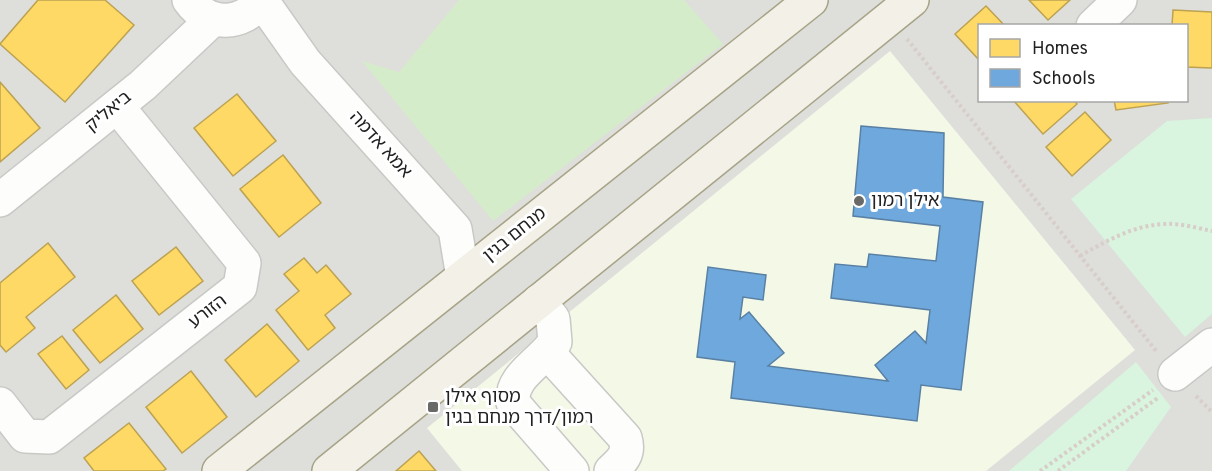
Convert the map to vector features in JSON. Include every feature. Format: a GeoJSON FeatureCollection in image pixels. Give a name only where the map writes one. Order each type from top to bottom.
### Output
{"type":"FeatureCollection","features":[{"type":"Feature","properties":{"kind":"main road","name":"מנחם בגין"},"geometry":{"type":"LineString","coordinates":[[219,471],[811,0]]}},
{"type":"Feature","properties":{"kind":"main road"},"geometry":{"type":"LineString","coordinates":[[329,471],[901,9]]}},
{"type":"Feature","properties":{"kind":"street"},"geometry":{"type":"LineString","coordinates":[[1095,24],[1120,0]]}},
{"type":"Feature","properties":{"kind":"street","name":"אמא אדמה"},"geometry":{"type":"LineString","coordinates":[[233,7],[305,62],[455,230]]}},
{"type":"Feature","properties":{"kind":"street","name":"ביאליק"},"geometry":{"type":"LineString","coordinates":[[0,200],[143,85],[233,7]]}},
{"type":"Feature","properties":{"kind":"street","name":"הזורע"},"geometry":{"type":"LineString","coordinates":[[0,404],[25,436],[49,437],[240,287],[244,263],[117,106]]}},
{"type":"Feature","properties":{"kind":"street"},"geometry":{"type":"LineString","coordinates":[[463,277],[455,230],[505,243]]}},
{"type":"Feature","properties":{"kind":"street"},"geometry":{"type":"LineString","coordinates":[[539,302],[553,319],[555,342],[548,353],[518,380],[512,392],[513,403],[572,471]]}},
{"type":"Feature","properties":{"kind":"street"},"geometry":{"type":"LineString","coordinates":[[1178,378],[1212,345]]}},
{"type":"Feature","properties":{"kind":"street"},"geometry":{"type":"LineString","coordinates":[[548,353],[625,438],[628,448],[625,458],[611,471]]}},
{"type":"Feature","properties":{"kind":"path"},"geometry":{"type":"LineString","coordinates":[[901,9],[1080,256],[1178,378],[1212,412]]}},
{"type":"Feature","properties":{"kind":"path"},"geometry":{"type":"LineString","coordinates":[[1080,256],[1114,237],[1142,228],[1165,224],[1212,231]]}},
{"type":"Feature","properties":{"kind":"path"},"geometry":{"type":"LineString","coordinates":[[1040,471],[1178,378]]}},
{"type":"Feature","properties":{"kind":"path"},"geometry":{"type":"LineString","coordinates":[[1058,471],[1178,378]]}},
{"type":"Feature","properties":{"kind":"shaded area"},"geometry":{"type":"Polygon","coordinates":[[[0,0],[1212,0],[1212,471],[0,471],[0,0]]]}},
{"type":"Feature","properties":{"kind":"shaded area","name":"אילן רמון"},"geometry":{"type":"Polygon","coordinates":[[[890,51],[1135,350],[986,471],[462,471],[427,428],[890,51]]]}},
{"type":"Feature","properties":{"kind":"shaded area"},"geometry":{"type":"Polygon","coordinates":[[[1212,118],[1212,314],[1185,337],[1071,199],[1167,121],[1212,118]]]}},
{"type":"Feature","properties":{"kind":"shaded area"},"geometry":{"type":"Polygon","coordinates":[[[1136,362],[1171,407],[1126,471],[1009,471],[1136,362]]]}},
{"type":"Feature","properties":{"kind":"green space"},"geometry":{"type":"Polygon","coordinates":[[[459,0],[684,0],[723,44],[493,221],[362,61],[399,72],[459,0]]]}},
{"type":"Feature","properties":{"kind":"building: Homes"},"geometry":{"type":"Polygon","coordinates":[[[38,0],[105,0],[134,25],[65,102],[0,44],[38,0]]]}},
{"type":"Feature","properties":{"kind":"building: Homes"},"geometry":{"type":"Polygon","coordinates":[[[1029,0],[1070,0],[1048,20],[1029,0]]]}},
{"type":"Feature","properties":{"kind":"building: Homes"},"geometry":{"type":"Polygon","coordinates":[[[986,6],[1003,24],[978,24],[978,59],[955,34],[986,6]]]}},
{"type":"Feature","properties":{"kind":"building: Homes"},"geometry":{"type":"Polygon","coordinates":[[[1173,10],[1212,12],[1212,68],[1188,67],[1188,24],[1172,24],[1173,10]]]}},
{"type":"Feature","properties":{"kind":"building: Homes"},"geometry":{"type":"Polygon","coordinates":[[[0,82],[40,128],[0,162],[0,82]]]}},
{"type":"Feature","properties":{"kind":"building: Homes"},"geometry":{"type":"Polygon","coordinates":[[[237,94],[276,141],[233,176],[194,128],[237,94]]]}},
{"type":"Feature","properties":{"kind":"building: Homes"},"geometry":{"type":"Polygon","coordinates":[[[1015,102],[1076,102],[1077,104],[1043,134],[1015,102]]]}},
{"type":"Feature","properties":{"kind":"building: Homes"},"geometry":{"type":"Polygon","coordinates":[[[1114,102],[1168,103],[1116,110],[1114,102]]]}},
{"type":"Feature","properties":{"kind":"building: Homes"},"geometry":{"type":"Polygon","coordinates":[[[1085,112],[1111,140],[1072,176],[1046,147],[1085,112]]]}},
{"type":"Feature","properties":{"kind":"building: Homes"},"geometry":{"type":"Polygon","coordinates":[[[283,155],[321,203],[279,237],[240,189],[283,155]]]}},
{"type":"Feature","properties":{"kind":"building: Homes"},"geometry":{"type":"Polygon","coordinates":[[[48,243],[75,277],[26,317],[35,328],[6,352],[0,345],[0,283],[48,243]]]}},
{"type":"Feature","properties":{"kind":"building: Homes"},"geometry":{"type":"Polygon","coordinates":[[[176,247],[203,281],[159,315],[132,281],[176,247]]]}},
{"type":"Feature","properties":{"kind":"building: Homes"},"geometry":{"type":"Polygon","coordinates":[[[304,258],[317,273],[326,265],[351,294],[325,315],[335,328],[308,350],[276,310],[299,291],[284,274],[304,258]]]}},
{"type":"Feature","properties":{"kind":"building: Homes"},"geometry":{"type":"Polygon","coordinates":[[[116,295],[143,329],[100,363],[73,330],[116,295]]]}},
{"type":"Feature","properties":{"kind":"building: Homes"},"geometry":{"type":"Polygon","coordinates":[[[267,324],[299,361],[256,397],[225,360],[267,324]]]}},
{"type":"Feature","properties":{"kind":"building: Homes"},"geometry":{"type":"Polygon","coordinates":[[[62,336],[89,370],[66,389],[38,354],[62,336]]]}},
{"type":"Feature","properties":{"kind":"building: Homes"},"geometry":{"type":"Polygon","coordinates":[[[191,371],[227,417],[182,453],[146,407],[191,371]]]}},
{"type":"Feature","properties":{"kind":"building: Homes"},"geometry":{"type":"Polygon","coordinates":[[[129,423],[166,469],[163,471],[94,471],[84,458],[129,423]]]}},
{"type":"Feature","properties":{"kind":"building: Homes"},"geometry":{"type":"Polygon","coordinates":[[[419,451],[436,471],[396,471],[419,451]]]}},
{"type":"Feature","properties":{"kind":"building: Schools"},"geometry":{"type":"Polygon","coordinates":[[[861,126],[944,133],[943,197],[983,202],[961,390],[921,385],[917,421],[731,398],[735,362],[697,357],[708,267],[766,275],[763,300],[743,297],[740,319],[749,312],[784,353],[768,366],[888,381],[875,365],[915,331],[926,343],[930,310],[831,298],[835,264],[867,267],[869,254],[936,261],[940,226],[853,216],[861,126]]]}},
{"type":"Feature","properties":{"kind":"place","name":"אילן רמון"},"geometry":{"type":"Point","coordinates":[859,201]}},
{"type":"Feature","properties":{"kind":"place","name":"מסוף אילן רמון/דרך מנחם בגין"},"geometry":{"type":"Point","coordinates":[433,407]}}]}
